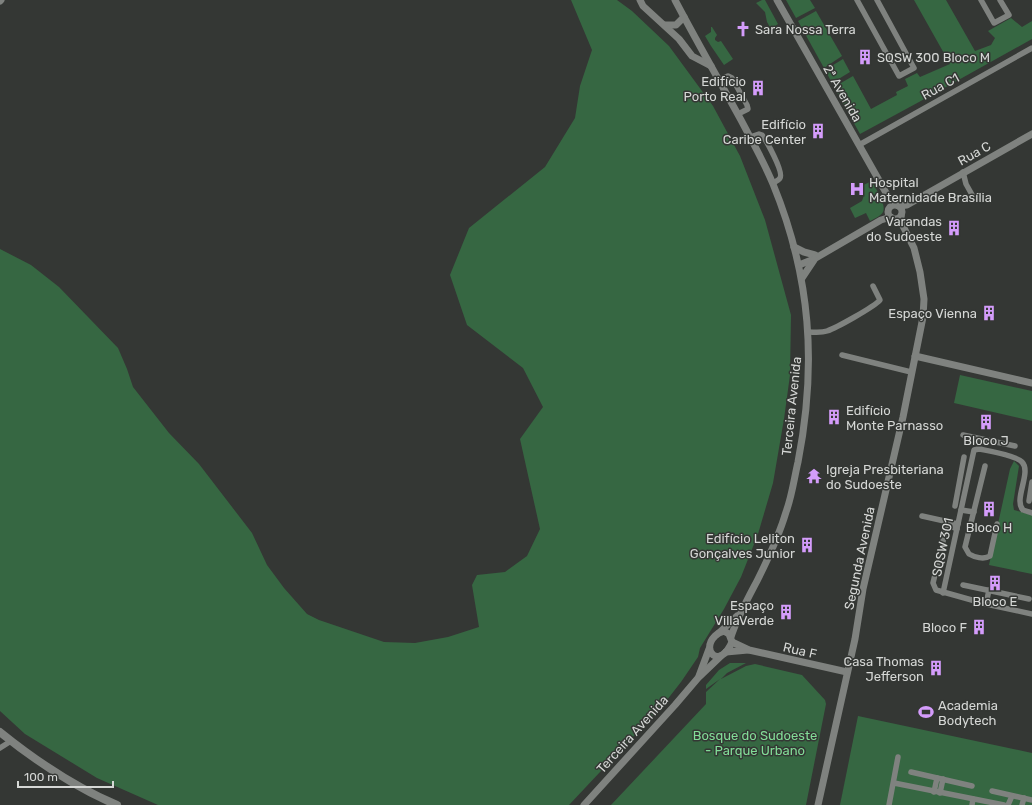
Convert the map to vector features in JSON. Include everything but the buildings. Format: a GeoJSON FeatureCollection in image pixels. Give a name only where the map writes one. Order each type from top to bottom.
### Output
{"type":"FeatureCollection","features":[{"type":"Feature","properties":{"kind":"main road"},"geometry":{"type":"LineString","coordinates":[[0,732],[37,761],[67,780],[96,796],[117,805]]}},
{"type":"Feature","properties":{"kind":"street"},"geometry":{"type":"LineString","coordinates":[[636,0],[665,25],[692,56],[711,66]]}},
{"type":"Feature","properties":{"kind":"street","name":"Terceira Avenida"},"geometry":{"type":"LineString","coordinates":[[674,0],[738,114],[773,183],[794,247],[802,278],[808,332],[809,375],[802,442],[787,512],[774,544],[740,613],[732,640]]}},
{"type":"Feature","properties":{"kind":"street","name":"2ª Avenida"},"geometry":{"type":"LineString","coordinates":[[776,0],[897,211]]}},
{"type":"Feature","properties":{"kind":"street"},"geometry":{"type":"LineString","coordinates":[[857,0],[899,76],[914,68],[877,0]]}},
{"type":"Feature","properties":{"kind":"street"},"geometry":{"type":"LineString","coordinates":[[981,0],[994,23],[1009,15],[1000,0]]}},
{"type":"Feature","properties":{"kind":"street"},"geometry":{"type":"LineString","coordinates":[[665,25],[676,25],[684,17]]}},
{"type":"Feature","properties":{"kind":"street","name":"Rua C1"},"geometry":{"type":"LineString","coordinates":[[859,145],[1032,48]]}},
{"type":"Feature","properties":{"kind":"street"},"geometry":{"type":"LineString","coordinates":[[719,80],[728,76],[732,78],[748,109],[738,114]]}},
{"type":"Feature","properties":{"kind":"street"},"geometry":{"type":"LineString","coordinates":[[750,137],[759,134],[762,135],[774,156],[781,172],[781,176],[773,183]]}},
{"type":"Feature","properties":{"kind":"street","name":"Rua C"},"geometry":{"type":"LineString","coordinates":[[798,263],[827,251],[1032,134]]}},
{"type":"Feature","properties":{"kind":"street"},"geometry":{"type":"LineString","coordinates":[[963,172],[966,184],[975,200]]}},
{"type":"Feature","properties":{"kind":"street","name":"Segunda Avenida"},"geometry":{"type":"LineString","coordinates":[[818,805],[846,672],[855,639],[864,589],[923,316],[923,286],[914,248],[897,211]]}},
{"type":"Feature","properties":{"kind":"street"},"geometry":{"type":"LineString","coordinates":[[794,247],[814,257],[802,278]]}},
{"type":"Feature","properties":{"kind":"street"},"geometry":{"type":"LineString","coordinates":[[808,332],[828,331],[878,303],[880,298],[873,286]]}},
{"type":"Feature","properties":{"kind":"street"},"geometry":{"type":"LineString","coordinates":[[842,355],[911,372]]}},
{"type":"Feature","properties":{"kind":"street"},"geometry":{"type":"LineString","coordinates":[[915,356],[1032,383]]}},
{"type":"Feature","properties":{"kind":"street"},"geometry":{"type":"LineString","coordinates":[[963,435],[1015,446]]}},
{"type":"Feature","properties":{"kind":"street"},"geometry":{"type":"LineString","coordinates":[[998,453],[1000,442]]}},
{"type":"Feature","properties":{"kind":"street","name":"SQSW 301"},"geometry":{"type":"LineString","coordinates":[[1032,513],[1024,510],[1020,504],[1026,470],[1022,461],[998,453],[979,449],[974,450],[943,593],[1032,614]]}},
{"type":"Feature","properties":{"kind":"street"},"geometry":{"type":"LineString","coordinates":[[955,506],[964,457]]}},
{"type":"Feature","properties":{"kind":"street"},"geometry":{"type":"LineString","coordinates":[[985,466],[965,547],[966,552],[972,556],[986,558],[990,556],[997,524]]}},
{"type":"Feature","properties":{"kind":"street"},"geometry":{"type":"LineString","coordinates":[[1024,480],[1032,483],[1029,501]]}},
{"type":"Feature","properties":{"kind":"street"},"geometry":{"type":"LineString","coordinates":[[958,487],[966,489]]}},
{"type":"Feature","properties":{"kind":"street","name":"SQSW 301"},"geometry":{"type":"LineString","coordinates":[[961,510],[974,512]]}},
{"type":"Feature","properties":{"kind":"street"},"geometry":{"type":"LineString","coordinates":[[922,516],[958,527]]}},
{"type":"Feature","properties":{"kind":"street"},"geometry":{"type":"LineString","coordinates":[[943,593],[936,590],[933,583],[945,533],[950,526],[958,527]]}},
{"type":"Feature","properties":{"kind":"street"},"geometry":{"type":"LineString","coordinates":[[963,585],[1029,599]]}},
{"type":"Feature","properties":{"kind":"street"},"geometry":{"type":"LineString","coordinates":[[986,604],[989,590]]}},
{"type":"Feature","properties":{"kind":"street","name":"Terceira Avenida"},"geometry":{"type":"LineString","coordinates":[[720,632],[740,613]]}},
{"type":"Feature","properties":{"kind":"street"},"geometry":{"type":"LineString","coordinates":[[720,632],[730,634],[732,640],[723,654],[717,657],[713,655],[709,649],[713,638],[720,632]]}},
{"type":"Feature","properties":{"kind":"street","name":"Rua F"},"geometry":{"type":"LineString","coordinates":[[732,640],[749,650],[846,672]]}},
{"type":"Feature","properties":{"kind":"street","name":"Terceira Avenida"},"geometry":{"type":"LineString","coordinates":[[698,678],[709,649]]}},
{"type":"Feature","properties":{"kind":"street","name":"Rua F"},"geometry":{"type":"LineString","coordinates":[[723,654],[749,650]]}},
{"type":"Feature","properties":{"kind":"street","name":"Terceira Avenida"},"geometry":{"type":"LineString","coordinates":[[584,805],[698,678],[723,654]]}},
{"type":"Feature","properties":{"kind":"street"},"geometry":{"type":"LineString","coordinates":[[0,748],[11,741]]}},
{"type":"Feature","properties":{"kind":"street"},"geometry":{"type":"LineString","coordinates":[[888,805],[894,783],[898,757]]}},
{"type":"Feature","properties":{"kind":"street"},"geometry":{"type":"LineString","coordinates":[[911,772],[972,786]]}},
{"type":"Feature","properties":{"kind":"street"},"geometry":{"type":"LineString","coordinates":[[937,778],[937,792]]}},
{"type":"Feature","properties":{"kind":"street"},"geometry":{"type":"LineString","coordinates":[[937,792],[943,779]]}},
{"type":"Feature","properties":{"kind":"street"},"geometry":{"type":"LineString","coordinates":[[894,783],[937,792],[972,802],[1004,805]]}},
{"type":"Feature","properties":{"kind":"street"},"geometry":{"type":"LineString","coordinates":[[992,791],[1032,800]]}},
{"type":"Feature","properties":{"kind":"street"},"geometry":{"type":"LineString","coordinates":[[1008,805],[1012,796]]}},
{"type":"Feature","properties":{"kind":"street"},"geometry":{"type":"LineString","coordinates":[[1022,805],[1024,798]]}},
{"type":"Feature","properties":{"kind":"green space"},"geometry":{"type":"Polygon","coordinates":[[[571,0],[617,0],[632,11],[669,46],[713,106],[740,156],[765,220],[791,315],[790,375],[784,419],[773,483],[758,534],[741,577],[724,609],[700,648],[698,657],[681,682],[663,705],[569,805],[158,805],[97,778],[25,734],[0,711],[0,249],[31,265],[59,287],[118,348],[133,387],[169,433],[199,464],[252,533],[267,565],[284,588],[307,614],[319,620],[384,642],[415,643],[448,637],[479,627],[472,585],[477,575],[505,572],[527,556],[540,529],[520,439],[543,407],[523,368],[467,325],[450,275],[469,228],[545,167],[575,118],[580,86],[592,50],[571,0]]]}},
{"type":"Feature","properties":{"kind":"green space"},"geometry":{"type":"Polygon","coordinates":[[[765,0],[778,24],[771,29],[767,22],[765,12],[756,3],[765,0]]]}},
{"type":"Feature","properties":{"kind":"green space"},"geometry":{"type":"Polygon","coordinates":[[[786,0],[810,0],[815,8],[796,18],[786,0]]]}},
{"type":"Feature","properties":{"kind":"green space"},"geometry":{"type":"Polygon","coordinates":[[[914,0],[946,0],[975,51],[991,45],[995,38],[988,31],[1011,18],[1022,27],[1032,21],[1032,39],[860,134],[834,87],[853,76],[871,109],[897,95],[896,92],[908,86],[905,79],[917,73],[920,77],[950,64],[914,0]]]}},
{"type":"Feature","properties":{"kind":"green space"},"geometry":{"type":"Polygon","coordinates":[[[816,11],[842,56],[824,68],[798,21],[816,11]]]}},
{"type":"Feature","properties":{"kind":"green space"},"geometry":{"type":"Polygon","coordinates":[[[711,27],[717,35],[715,40],[718,42],[721,41],[733,59],[724,65],[705,36],[711,32],[711,27]]]}},
{"type":"Feature","properties":{"kind":"green space"},"geometry":{"type":"Polygon","coordinates":[[[843,59],[850,72],[832,83],[825,70],[843,59]]]}},
{"type":"Feature","properties":{"kind":"green space"},"geometry":{"type":"Polygon","coordinates":[[[872,181],[882,201],[884,209],[883,212],[870,221],[866,213],[855,218],[850,208],[862,201],[864,195],[859,187],[872,181]]]}},
{"type":"Feature","properties":{"kind":"green space"},"geometry":{"type":"Polygon","coordinates":[[[960,375],[1032,391],[1032,421],[954,403],[960,375]]]}},
{"type":"Feature","properties":{"kind":"green space"},"geometry":{"type":"Polygon","coordinates":[[[1014,461],[1019,466],[1013,504],[1014,510],[1032,515],[1032,574],[989,565],[1010,469],[1014,461]]]}},
{"type":"Feature","properties":{"kind":"green space","name":"Bosque do Sudoeste - Parque Urbano"},"geometry":{"type":"Polygon","coordinates":[[[730,663],[746,663],[727,673],[721,679],[746,666],[755,664],[802,675],[825,700],[826,704],[806,805],[611,805],[706,704],[706,692],[720,679],[706,689],[706,685],[719,670],[730,663]]]}},
{"type":"Feature","properties":{"kind":"green space"},"geometry":{"type":"Polygon","coordinates":[[[858,716],[1032,753],[1032,805],[840,805],[858,716]]]}},
{"type":"Feature","properties":{"kind":"place","name":"Sara Nossa Terra"},"geometry":{"type":"Point","coordinates":[743,29]}},
{"type":"Feature","properties":{"kind":"place","name":"SQSW 300 Bloco M"},"geometry":{"type":"Point","coordinates":[865,57]}},
{"type":"Feature","properties":{"kind":"place","name":"Edifício Porto Real"},"geometry":{"type":"Point","coordinates":[758,88]}},
{"type":"Feature","properties":{"kind":"place","name":"Edifício Caribe Center"},"geometry":{"type":"Point","coordinates":[818,131]}},
{"type":"Feature","properties":{"kind":"place","name":"Hospital Maternidade Brasília"},"geometry":{"type":"Point","coordinates":[857,189]}},
{"type":"Feature","properties":{"kind":"place","name":"Varandas do Sudoeste"},"geometry":{"type":"Point","coordinates":[954,228]}},
{"type":"Feature","properties":{"kind":"place","name":"Espaço Vienna"},"geometry":{"type":"Point","coordinates":[989,313]}},
{"type":"Feature","properties":{"kind":"place","name":"Edifício Monte Parnasso"},"geometry":{"type":"Point","coordinates":[834,417]}},
{"type":"Feature","properties":{"kind":"place","name":"Bloco J"},"geometry":{"type":"Point","coordinates":[986,422]}},
{"type":"Feature","properties":{"kind":"place","name":"Igreja Presbiteriana do Sudoeste"},"geometry":{"type":"Point","coordinates":[814,476]}},
{"type":"Feature","properties":{"kind":"place","name":"Bloco H"},"geometry":{"type":"Point","coordinates":[989,509]}},
{"type":"Feature","properties":{"kind":"place","name":"Edifício Leliton Gonçalves Junior"},"geometry":{"type":"Point","coordinates":[807,545]}},
{"type":"Feature","properties":{"kind":"place","name":"Bloco E"},"geometry":{"type":"Point","coordinates":[995,583]}},
{"type":"Feature","properties":{"kind":"place","name":"Espaço VillaVerde"},"geometry":{"type":"Point","coordinates":[786,612]}},
{"type":"Feature","properties":{"kind":"place","name":"Bloco F"},"geometry":{"type":"Point","coordinates":[979,627]}},
{"type":"Feature","properties":{"kind":"place","name":"Casa Thomas Jefferson"},"geometry":{"type":"Point","coordinates":[936,668]}},
{"type":"Feature","properties":{"kind":"place","name":"Academia Bodytech"},"geometry":{"type":"Point","coordinates":[926,712]}}]}
